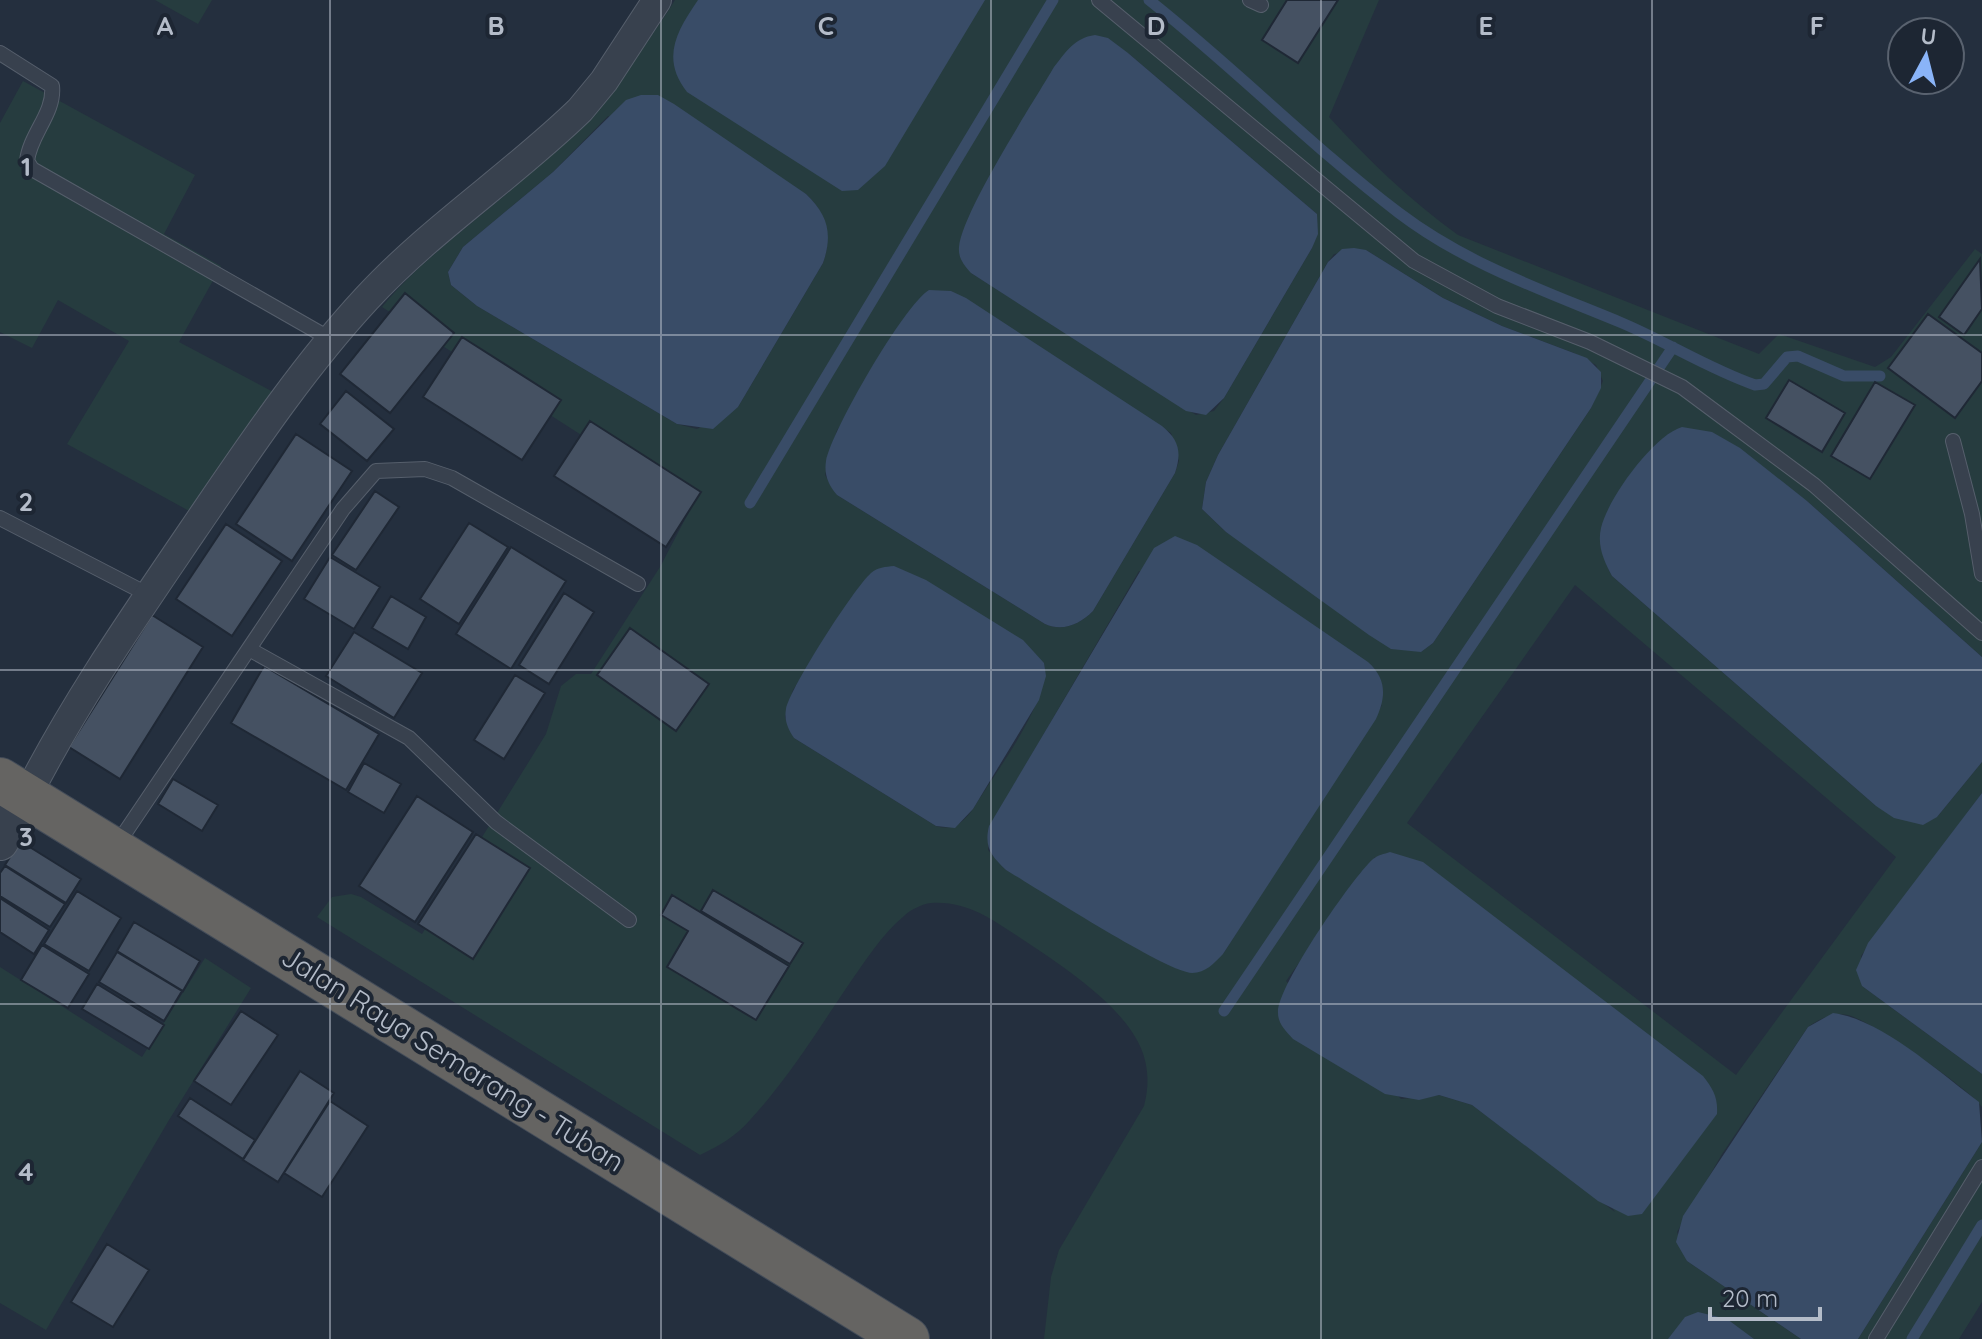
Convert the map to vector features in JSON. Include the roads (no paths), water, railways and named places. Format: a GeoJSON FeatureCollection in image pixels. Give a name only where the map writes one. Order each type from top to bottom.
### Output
{"type":"FeatureCollection","features":[{"type":"Feature","properties":{"kind":"highway","name":"Jalan Raya Semarang - Tuban"},"geometry":{"type":"LineString","coordinates":[[13,788],[907,1339]]}},
{"type":"Feature","properties":{"kind":"street"},"geometry":{"type":"LineString","coordinates":[[0,842],[13,788],[74,711],[256,438],[332,340],[391,273],[580,110],[604,81],[657,0]]}},
{"type":"Feature","properties":{"kind":"lane"},"geometry":{"type":"LineString","coordinates":[[1099,0],[1414,261],[1497,306],[1640,365],[1669,381],[1814,485],[1982,633]]}},
{"type":"Feature","properties":{"kind":"lane"},"geometry":{"type":"LineString","coordinates":[[0,53],[52,86],[52,103],[29,149],[27,161],[32,169],[332,340]]}},
{"type":"Feature","properties":{"kind":"lane"},"geometry":{"type":"LineString","coordinates":[[1953,441],[1972,514],[1982,574]]}},
{"type":"Feature","properties":{"kind":"lane"},"geometry":{"type":"LineString","coordinates":[[113,850],[343,509],[376,471],[425,469],[452,478],[638,584]]}},
{"type":"Feature","properties":{"kind":"lane"},"geometry":{"type":"LineString","coordinates":[[0,518],[149,595]]}},
{"type":"Feature","properties":{"kind":"lane"},"geometry":{"type":"LineString","coordinates":[[249,649],[409,738],[436,760],[496,822],[629,920]]}},
{"type":"Feature","properties":{"kind":"lane"},"geometry":{"type":"LineString","coordinates":[[1876,1339],[1982,1167]]}},
{"type":"Feature","properties":{"kind":"water"},"geometry":{"type":"Polygon","coordinates":[[[698,0],[985,0],[885,166],[858,190],[842,191],[687,92],[675,68],[674,46],[683,23],[698,0]]]}},
{"type":"Feature","properties":{"kind":"water"},"geometry":{"type":"Polygon","coordinates":[[[1095,35],[1108,38],[1128,53],[1317,214],[1318,234],[1312,248],[1224,398],[1206,415],[1186,411],[971,273],[959,255],[963,231],[972,209],[1054,67],[1076,42],[1095,35]]]}},
{"type":"Feature","properties":{"kind":"water"},"geometry":{"type":"Polygon","coordinates":[[[641,95],[658,95],[674,104],[806,194],[824,217],[828,234],[823,263],[738,407],[713,429],[677,424],[477,306],[451,285],[448,272],[463,247],[553,172],[626,100],[641,95]]]}},
{"type":"Feature","properties":{"kind":"water"},"geometry":{"type":"Polygon","coordinates":[[[1342,249],[1366,250],[1443,298],[1502,326],[1587,358],[1601,372],[1601,388],[1591,408],[1433,643],[1421,652],[1391,649],[1369,635],[1226,532],[1202,509],[1206,482],[1218,455],[1328,262],[1342,249]]]}},
{"type":"Feature","properties":{"kind":"water"},"geometry":{"type":"Polygon","coordinates":[[[929,290],[951,291],[966,298],[1162,426],[1175,441],[1178,459],[1175,473],[1093,611],[1077,623],[1065,627],[1045,624],[837,495],[829,483],[826,461],[841,423],[887,343],[918,300],[929,290]]]}},
{"type":"Feature","properties":{"kind":"water"},"geometry":{"type":"Polygon","coordinates":[[[1682,427],[1712,432],[1740,448],[1807,501],[1982,657],[1982,762],[1937,817],[1923,825],[1894,818],[1876,806],[1612,576],[1600,541],[1605,515],[1622,485],[1646,455],[1671,432],[1682,427]]]}},
{"type":"Feature","properties":{"kind":"water"},"geometry":{"type":"Polygon","coordinates":[[[1175,536],[1197,545],[1368,662],[1379,675],[1383,689],[1376,719],[1223,954],[1197,973],[1178,969],[1131,945],[1006,870],[993,855],[987,840],[989,826],[1154,548],[1175,536]]]}},
{"type":"Feature","properties":{"kind":"water"},"geometry":{"type":"Polygon","coordinates":[[[894,566],[926,580],[1023,640],[1044,663],[1046,676],[1039,700],[973,809],[955,828],[936,826],[794,738],[786,721],[790,698],[851,598],[874,571],[894,566]]]}},
{"type":"Feature","properties":{"kind":"water"},"geometry":{"type":"Polygon","coordinates":[[[1982,793],[1982,1074],[1862,986],[1856,970],[1868,943],[1982,793]]]}},
{"type":"Feature","properties":{"kind":"water"},"geometry":{"type":"Polygon","coordinates":[[[1390,852],[1423,862],[1707,1081],[1716,1098],[1717,1114],[1642,1214],[1628,1216],[1598,1201],[1472,1105],[1439,1095],[1419,1100],[1385,1094],[1293,1039],[1283,1027],[1278,1013],[1281,1000],[1302,958],[1333,909],[1363,870],[1375,858],[1390,852]]]}},
{"type":"Feature","properties":{"kind":"water"},"geometry":{"type":"Polygon","coordinates":[[[1833,1013],[1871,1025],[1890,1036],[1979,1102],[1982,1142],[1858,1339],[1801,1339],[1687,1261],[1676,1242],[1683,1216],[1808,1027],[1833,1013]]]}},
{"type":"Feature","properties":{"kind":"water"},"geometry":{"type":"Polygon","coordinates":[[[1698,1312],[1727,1319],[1754,1339],[1668,1339],[1685,1317],[1698,1312]]]}},
{"type":"Feature","properties":{"kind":"waterway"},"geometry":{"type":"LineString","coordinates":[[750,503],[1053,0]]}},
{"type":"Feature","properties":{"kind":"waterway"},"geometry":{"type":"LineString","coordinates":[[1149,0],[1367,188],[1425,231],[1479,262],[1639,330],[1755,385],[1764,384],[1787,357],[1798,356],[1844,376],[1880,376]]}},
{"type":"Feature","properties":{"kind":"waterway"},"geometry":{"type":"LineString","coordinates":[[1224,1011],[1673,347]]}},
{"type":"Feature","properties":{"kind":"waterway"},"geometry":{"type":"LineString","coordinates":[[1912,1339],[1982,1225]]}}]}
